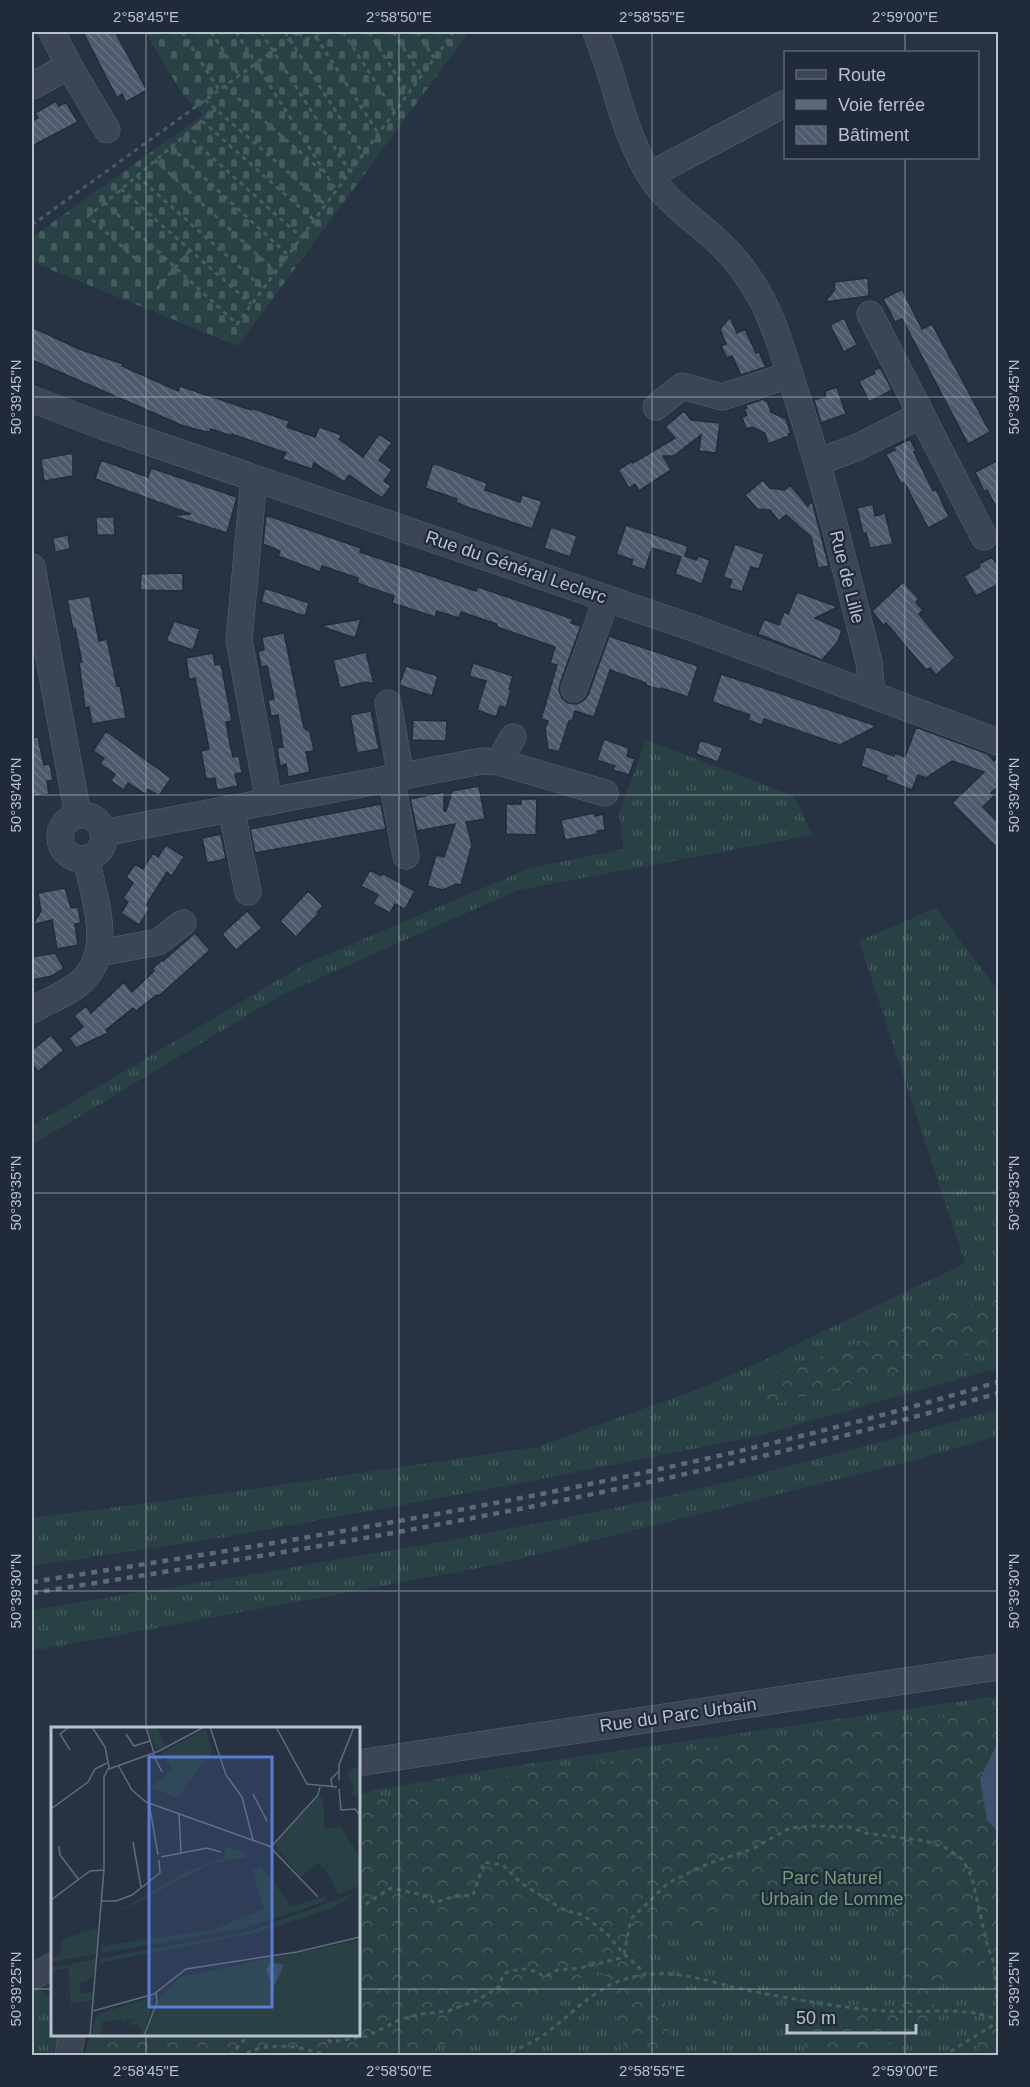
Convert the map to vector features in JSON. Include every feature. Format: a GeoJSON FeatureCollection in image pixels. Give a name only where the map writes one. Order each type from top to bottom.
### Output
{"type":"FeatureCollection","features":[{"type":"Feature","properties":{"kind":"street"},"geometry":{"type":"LineString","coordinates":[[52,32],[106,130]]}},
{"type":"Feature","properties":{"kind":"street","name":"Rue de Lille"},"geometry":{"type":"LineString","coordinates":[[596,32],[625,119],[639,155],[650,175],[669,199],[730,254],[747,274],[763,302],[818,462],[869,662],[870,692]]}},
{"type":"Feature","properties":{"kind":"street"},"geometry":{"type":"LineString","coordinates":[[32,86],[69,66]]}},
{"type":"Feature","properties":{"kind":"street"},"geometry":{"type":"LineString","coordinates":[[650,175],[784,104]]}},
{"type":"Feature","properties":{"kind":"street"},"geometry":{"type":"LineString","coordinates":[[870,314],[984,537]]}},
{"type":"Feature","properties":{"kind":"street"},"geometry":{"type":"LineString","coordinates":[[656,407],[682,386],[722,397],[789,375]]}},
{"type":"Feature","properties":{"kind":"street","name":"Rue du Général Leclerc"},"geometry":{"type":"LineString","coordinates":[[32,399],[94,423],[606,598],[870,692],[999,742]]}},
{"type":"Feature","properties":{"kind":"street"},"geometry":{"type":"LineString","coordinates":[[818,462],[858,447],[921,415]]}},
{"type":"Feature","properties":{"kind":"street"},"geometry":{"type":"LineString","coordinates":[[254,478],[238,640],[269,802]]}},
{"type":"Feature","properties":{"kind":"street"},"geometry":{"type":"LineString","coordinates":[[32,567],[78,815]]}},
{"type":"Feature","properties":{"kind":"street"},"geometry":{"type":"LineString","coordinates":[[574,689],[606,598]]}},
{"type":"Feature","properties":{"kind":"street"},"geometry":{"type":"LineString","coordinates":[[388,703],[406,856]]}},
{"type":"Feature","properties":{"kind":"street"},"geometry":{"type":"LineString","coordinates":[[499,762],[513,737]]}},
{"type":"Feature","properties":{"kind":"street"},"geometry":{"type":"LineString","coordinates":[[103,833],[482,761],[499,762],[605,793]]}},
{"type":"Feature","properties":{"kind":"street"},"geometry":{"type":"LineString","coordinates":[[231,808],[248,892]]}},
{"type":"Feature","properties":{"kind":"street"},"geometry":{"type":"LineString","coordinates":[[78,815],[94,819],[103,833],[102,846],[98,852],[86,858],[74,857],[64,850],[61,844],[63,825],[67,820],[78,815]]}},
{"type":"Feature","properties":{"kind":"street"},"geometry":{"type":"LineString","coordinates":[[32,1010],[75,987],[95,966],[99,952],[100,928],[86,858]]}},
{"type":"Feature","properties":{"kind":"street"},"geometry":{"type":"LineString","coordinates":[[99,952],[158,942],[183,923]]}},
{"type":"Feature","properties":{"kind":"street","name":"Rue du Parc Urbain"},"geometry":{"type":"LineString","coordinates":[[360,1762],[999,1667]]}},
{"type":"Feature","properties":{"kind":"street"},"geometry":{"type":"LineString","coordinates":[[32,1977],[51,1967]]}},
{"type":"Feature","properties":{"kind":"street"},"geometry":{"type":"LineString","coordinates":[[68,2055],[72,2036]]}},
{"type":"Feature","properties":{"kind":"path"},"geometry":{"type":"LineString","coordinates":[[182,32],[219,90]]}},
{"type":"Feature","properties":{"kind":"path"},"geometry":{"type":"LineString","coordinates":[[211,32],[239,75]]}},
{"type":"Feature","properties":{"kind":"path"},"geometry":{"type":"LineString","coordinates":[[236,32],[336,191]]}},
{"type":"Feature","properties":{"kind":"path"},"geometry":{"type":"LineString","coordinates":[[261,32],[350,172]]}},
{"type":"Feature","properties":{"kind":"path"},"geometry":{"type":"LineString","coordinates":[[285,32],[363,154]]}},
{"type":"Feature","properties":{"kind":"path"},"geometry":{"type":"LineString","coordinates":[[32,225],[298,32],[308,39],[316,37],[321,32]]}},
{"type":"Feature","properties":{"kind":"path"},"geometry":{"type":"LineString","coordinates":[[343,32],[395,112]]}},
{"type":"Feature","properties":{"kind":"path"},"geometry":{"type":"LineString","coordinates":[[369,32],[408,93]]}},
{"type":"Feature","properties":{"kind":"path"},"geometry":{"type":"LineString","coordinates":[[393,32],[422,75]]}},
{"type":"Feature","properties":{"kind":"path"},"geometry":{"type":"LineString","coordinates":[[417,32],[434,58]]}},
{"type":"Feature","properties":{"kind":"path"},"geometry":{"type":"LineString","coordinates":[[446,32],[450,38]]}},
{"type":"Feature","properties":{"kind":"path"},"geometry":{"type":"LineString","coordinates":[[105,203],[237,324],[454,32]]}},
{"type":"Feature","properties":{"kind":"path"},"geometry":{"type":"LineString","coordinates":[[316,37],[378,133]]}},
{"type":"Feature","properties":{"kind":"path"},"geometry":{"type":"LineString","coordinates":[[224,86],[326,175]]}},
{"type":"Feature","properties":{"kind":"path"},"geometry":{"type":"LineString","coordinates":[[205,100],[326,205]]}},
{"type":"Feature","properties":{"kind":"path"},"geometry":{"type":"LineString","coordinates":[[137,260],[88,216],[216,109]]}},
{"type":"Feature","properties":{"kind":"path"},"geometry":{"type":"LineString","coordinates":[[202,121],[314,220]]}},
{"type":"Feature","properties":{"kind":"path"},"geometry":{"type":"LineString","coordinates":[[186,134],[301,238]]}},
{"type":"Feature","properties":{"kind":"path"},"geometry":{"type":"LineString","coordinates":[[171,147],[288,255]]}},
{"type":"Feature","properties":{"kind":"path"},"geometry":{"type":"LineString","coordinates":[[155,160],[276,271]]}},
{"type":"Feature","properties":{"kind":"path"},"geometry":{"type":"LineString","coordinates":[[137,176],[264,288]]}},
{"type":"Feature","properties":{"kind":"path"},"geometry":{"type":"LineString","coordinates":[[121,189],[252,304]]}},
{"type":"Feature","properties":{"kind":"path"},"geometry":{"type":"LineString","coordinates":[[157,289],[190,250]]}},
{"type":"Feature","properties":{"kind":"path"},"geometry":{"type":"LineString","coordinates":[[625,1955],[631,1919],[668,1883],[710,1863],[752,1849],[790,1828],[849,1827],[865,1833],[926,1841],[948,1849],[963,1860],[972,1878],[987,1944],[994,1964],[999,2011]]}},
{"type":"Feature","properties":{"kind":"path"},"geometry":{"type":"LineString","coordinates":[[360,1908],[391,1888],[426,1896],[434,1903],[453,1897],[473,1895],[484,1862],[503,1865],[522,1883],[564,1910],[583,1915],[607,1935],[647,1975]]}},
{"type":"Feature","properties":{"kind":"path"},"geometry":{"type":"LineString","coordinates":[[324,2036],[331,2042],[367,2036],[399,2020],[420,2014],[448,2011],[478,2000],[500,1986],[503,1974],[514,1970],[528,1968],[544,1977],[557,1970],[580,1968],[625,1955]]}},
{"type":"Feature","properties":{"kind":"path"},"geometry":{"type":"LineString","coordinates":[[503,2055],[541,2036],[598,1994],[620,1981],[647,1975],[677,1973],[753,1992],[876,2010],[986,2014],[999,2021]]}},
{"type":"Feature","properties":{"kind":"path"},"geometry":{"type":"LineString","coordinates":[[943,2055],[999,2021]]}},
{"type":"Feature","properties":{"kind":"path"},"geometry":{"type":"LineString","coordinates":[[230,2055],[247,2036]]}},
{"type":"Feature","properties":{"kind":"path"},"geometry":{"type":"LineString","coordinates":[[238,2055],[256,2048],[282,2045],[331,2055]]}},
{"type":"Feature","properties":{"kind":"green space"},"geometry":{"type":"Polygon","coordinates":[[[145,32],[469,32],[238,346],[32,262],[32,237],[203,115],[185,98],[145,32]]]}},
{"type":"Feature","properties":{"kind":"green space"},"geometry":{"type":"Polygon","coordinates":[[[646,740],[794,796],[812,835],[518,890],[281,995],[32,1145],[32,1126],[305,964],[530,868],[624,849],[619,814],[646,740]]]}},
{"type":"Feature","properties":{"kind":"green space"},"geometry":{"type":"Polygon","coordinates":[[[936,908],[998,991],[998,1297],[950,1310],[763,1377],[765,1381],[762,1407],[998,1347],[998,1368],[758,1436],[505,1486],[226,1537],[32,1566],[32,1518],[232,1492],[537,1447],[698,1389],[758,1363],[965,1263],[859,941],[936,908]]]}},
{"type":"Feature","properties":{"kind":"green space"},"geometry":{"type":"Polygon","coordinates":[[[998,1297],[998,1347],[762,1407],[765,1381],[763,1377],[950,1310],[998,1297]]]}},
{"type":"Feature","properties":{"kind":"green space"},"geometry":{"type":"Polygon","coordinates":[[[998,1409],[998,1436],[915,1460],[494,1565],[32,1651],[32,1610],[390,1551],[604,1510],[802,1463],[998,1409]]]}},
{"type":"Feature","properties":{"kind":"green space","name":"Parc Naturel Urbain de Lomme"},"geometry":{"type":"Polygon","coordinates":[[[998,1696],[998,2055],[84,2056],[90,2036],[360,2036],[360,1795],[373,1790],[527,1764],[998,1696]]]}},
{"type":"Feature","properties":{"kind":"green space","name":"Parc Naturel Urbain de Lomme"},"geometry":{"type":"Polygon","coordinates":[[[998,1709],[998,1741],[980,1779],[987,1820],[998,1832],[998,1957],[993,1951],[977,1970],[941,1983],[933,2000],[937,2020],[905,2040],[891,2043],[878,2052],[865,2056],[806,2055],[803,2028],[797,2009],[806,2004],[884,2014],[900,2002],[905,1988],[897,1940],[899,1918],[885,1904],[864,1892],[835,1885],[811,1883],[741,1906],[697,1930],[666,1935],[632,1950],[651,1985],[667,2006],[667,2024],[676,2055],[617,2055],[623,2048],[624,2036],[616,2023],[615,1997],[604,1973],[593,1972],[562,1987],[515,2016],[465,2032],[424,2055],[98,2056],[105,2036],[360,2036],[360,1807],[375,1800],[535,1771],[998,1709]]]}},
{"type":"Feature","properties":{"kind":"green space"},"geometry":{"type":"Polygon","coordinates":[[[32,1990],[43,1992],[51,2001],[51,2036],[58,2036],[52,2055],[32,2056],[32,1990]]]}},
{"type":"Feature","properties":{"kind":"green space"},"geometry":{"type":"Polygon","coordinates":[[[998,2025],[998,2055],[983,2055],[974,2040],[998,2025]]]}},
{"type":"Feature","properties":{"kind":"water"},"geometry":{"type":"Polygon","coordinates":[[[998,1741],[998,1832],[987,1820],[980,1779],[998,1741]]]}},
{"type":"Feature","properties":{"kind":"building"},"geometry":{"type":"Polygon","coordinates":[[[83,32],[115,32],[147,90],[126,102],[122,94],[117,98],[83,32]]]}},
{"type":"Feature","properties":{"kind":"building"},"geometry":{"type":"Polygon","coordinates":[[[56,101],[59,106],[66,102],[78,122],[32,146],[32,121],[38,118],[35,113],[56,101]]]}},
{"type":"Feature","properties":{"kind":"building"},"geometry":{"type":"Polygon","coordinates":[[[868,278],[869,296],[825,302],[835,289],[834,282],[868,278]]]}},
{"type":"Feature","properties":{"kind":"building"},"geometry":{"type":"Polygon","coordinates":[[[902,289],[922,329],[932,324],[990,432],[968,444],[902,319],[895,322],[883,299],[902,289]]]}},
{"type":"Feature","properties":{"kind":"building"},"geometry":{"type":"Polygon","coordinates":[[[730,317],[737,333],[745,329],[756,353],[759,352],[766,367],[741,375],[732,356],[727,358],[721,346],[726,344],[720,329],[730,317]]]}},
{"type":"Feature","properties":{"kind":"building"},"geometry":{"type":"Polygon","coordinates":[[[844,318],[857,345],[844,352],[830,325],[844,318]]]}},
{"type":"Feature","properties":{"kind":"building"},"geometry":{"type":"Polygon","coordinates":[[[32,327],[79,349],[123,364],[122,366],[178,391],[180,386],[251,410],[251,408],[289,421],[287,427],[315,437],[319,427],[342,435],[339,439],[363,457],[379,434],[392,443],[379,460],[392,470],[384,481],[391,486],[382,498],[349,475],[344,482],[314,463],[312,469],[282,459],[286,453],[232,434],[232,436],[211,429],[210,432],[202,431],[181,425],[32,360],[32,327]]]}},
{"type":"Feature","properties":{"kind":"building"},"geometry":{"type":"Polygon","coordinates":[[[880,367],[892,390],[869,402],[859,381],[875,373],[874,370],[880,367]]]}},
{"type":"Feature","properties":{"kind":"building"},"geometry":{"type":"Polygon","coordinates":[[[837,387],[846,414],[821,423],[814,400],[826,396],[825,391],[837,387]]]}},
{"type":"Feature","properties":{"kind":"building"},"geometry":{"type":"Polygon","coordinates":[[[767,400],[771,412],[786,419],[791,434],[768,444],[765,433],[752,427],[746,429],[742,417],[747,415],[744,409],[747,408],[746,405],[767,400]]]}},
{"type":"Feature","properties":{"kind":"building"},"geometry":{"type":"Polygon","coordinates":[[[684,411],[691,420],[720,423],[716,453],[699,451],[701,435],[674,456],[663,456],[671,470],[639,491],[635,484],[629,488],[618,470],[675,438],[665,427],[684,411]]]}},
{"type":"Feature","properties":{"kind":"building"},"geometry":{"type":"Polygon","coordinates":[[[910,439],[933,491],[936,489],[949,517],[928,528],[904,482],[901,484],[886,454],[910,439]]]}},
{"type":"Feature","properties":{"kind":"building"},"geometry":{"type":"Polygon","coordinates":[[[73,453],[73,476],[44,481],[41,459],[73,453]]]}},
{"type":"Feature","properties":{"kind":"building"},"geometry":{"type":"Polygon","coordinates":[[[101,460],[148,477],[151,468],[237,497],[227,533],[176,517],[191,514],[95,479],[101,460]]]}},
{"type":"Feature","properties":{"kind":"building"},"geometry":{"type":"Polygon","coordinates":[[[999,460],[999,513],[987,490],[984,491],[975,472],[999,460]]]}},
{"type":"Feature","properties":{"kind":"building"},"geometry":{"type":"Polygon","coordinates":[[[433,463],[487,483],[485,490],[520,502],[522,495],[542,501],[532,529],[464,506],[456,502],[457,499],[425,488],[433,463]]]}},
{"type":"Feature","properties":{"kind":"building"},"geometry":{"type":"Polygon","coordinates":[[[763,480],[770,488],[785,490],[790,485],[808,506],[812,501],[829,566],[818,568],[811,537],[786,515],[779,521],[770,510],[757,509],[745,495],[763,480]]]}},
{"type":"Feature","properties":{"kind":"building"},"geometry":{"type":"Polygon","coordinates":[[[873,504],[875,516],[885,513],[893,544],[870,548],[866,533],[863,533],[857,508],[873,504]]]}},
{"type":"Feature","properties":{"kind":"building"},"geometry":{"type":"Polygon","coordinates":[[[266,515],[361,548],[360,552],[476,591],[478,587],[573,619],[571,623],[581,626],[559,691],[568,703],[577,704],[588,695],[609,636],[698,666],[688,697],[661,688],[660,690],[610,670],[594,717],[575,711],[572,721],[569,721],[559,752],[548,749],[545,729],[548,721],[541,719],[557,665],[550,663],[555,647],[461,612],[459,618],[437,611],[435,617],[392,603],[394,596],[357,583],[358,578],[322,566],[320,572],[278,556],[280,551],[263,544],[266,515]]]}},
{"type":"Feature","properties":{"kind":"building"},"geometry":{"type":"Polygon","coordinates":[[[96,517],[114,517],[115,535],[97,535],[96,517]]]}},
{"type":"Feature","properties":{"kind":"building"},"geometry":{"type":"Polygon","coordinates":[[[626,525],[688,546],[685,556],[696,560],[698,556],[710,560],[702,584],[675,574],[681,557],[652,548],[645,570],[631,565],[633,560],[616,554],[626,525]]]}},
{"type":"Feature","properties":{"kind":"building"},"geometry":{"type":"Polygon","coordinates":[[[551,527],[577,536],[570,557],[544,548],[551,527]]]}},
{"type":"Feature","properties":{"kind":"building"},"geometry":{"type":"Polygon","coordinates":[[[68,535],[70,549],[55,552],[53,538],[68,535]]]}},
{"type":"Feature","properties":{"kind":"building"},"geometry":{"type":"Polygon","coordinates":[[[735,544],[764,554],[759,569],[751,567],[742,592],[729,588],[732,580],[723,577],[735,544]]]}},
{"type":"Feature","properties":{"kind":"building"},"geometry":{"type":"Polygon","coordinates":[[[992,557],[999,568],[999,584],[976,596],[964,576],[992,557]]]}},
{"type":"Feature","properties":{"kind":"building"},"geometry":{"type":"Polygon","coordinates":[[[183,573],[183,591],[140,590],[141,574],[183,573]]]}},
{"type":"Feature","properties":{"kind":"building"},"geometry":{"type":"Polygon","coordinates":[[[903,582],[919,599],[916,602],[923,610],[919,614],[955,658],[936,675],[930,668],[926,670],[886,623],[883,625],[872,611],[903,582]]]}},
{"type":"Feature","properties":{"kind":"building"},"geometry":{"type":"Polygon","coordinates":[[[265,588],[309,603],[305,616],[261,602],[265,588]]]}},
{"type":"Feature","properties":{"kind":"building"},"geometry":{"type":"Polygon","coordinates":[[[797,592],[838,607],[815,618],[842,630],[838,642],[822,660],[758,634],[764,619],[779,625],[784,612],[788,614],[797,592]]]}},
{"type":"Feature","properties":{"kind":"building"},"geometry":{"type":"Polygon","coordinates":[[[90,596],[99,641],[107,639],[117,686],[120,685],[126,718],[92,724],[89,707],[85,708],[79,662],[82,662],[67,600],[90,596]]]}},
{"type":"Feature","properties":{"kind":"building"},"geometry":{"type":"Polygon","coordinates":[[[361,619],[355,638],[320,626],[361,619]]]}},
{"type":"Feature","properties":{"kind":"building"},"geometry":{"type":"Polygon","coordinates":[[[174,621],[200,629],[193,650],[166,641],[174,621]]]}},
{"type":"Feature","properties":{"kind":"building"},"geometry":{"type":"Polygon","coordinates":[[[284,633],[304,728],[310,732],[314,751],[306,752],[310,772],[288,777],[286,764],[280,766],[277,748],[283,747],[278,715],[271,716],[268,700],[274,699],[267,666],[261,667],[258,651],[264,650],[262,637],[284,633]]]}},
{"type":"Feature","properties":{"kind":"building"},"geometry":{"type":"Polygon","coordinates":[[[366,652],[374,684],[366,682],[340,688],[333,660],[366,652]]]}},
{"type":"Feature","properties":{"kind":"building"},"geometry":{"type":"Polygon","coordinates":[[[213,653],[215,665],[221,664],[232,721],[226,722],[230,744],[233,757],[239,756],[242,773],[235,774],[238,786],[217,790],[215,778],[206,779],[201,751],[209,749],[195,678],[189,679],[186,658],[213,653]]]}},
{"type":"Feature","properties":{"kind":"building"},"geometry":{"type":"Polygon","coordinates":[[[473,663],[513,676],[506,708],[500,706],[496,717],[477,710],[486,681],[469,676],[473,663]]]}},
{"type":"Feature","properties":{"kind":"building"},"geometry":{"type":"Polygon","coordinates":[[[406,666],[438,676],[432,696],[399,685],[406,666]]]}},
{"type":"Feature","properties":{"kind":"building"},"geometry":{"type":"Polygon","coordinates":[[[721,674],[877,726],[840,745],[764,719],[762,725],[748,720],[750,715],[712,702],[721,674]]]}},
{"type":"Feature","properties":{"kind":"building"},"geometry":{"type":"Polygon","coordinates":[[[371,711],[379,749],[357,753],[350,715],[371,711]]]}},
{"type":"Feature","properties":{"kind":"building"},"geometry":{"type":"Polygon","coordinates":[[[413,720],[447,721],[446,741],[412,740],[413,720]]]}},
{"type":"Feature","properties":{"kind":"building"},"geometry":{"type":"Polygon","coordinates":[[[916,727],[988,754],[994,761],[999,757],[999,786],[991,793],[994,796],[983,807],[999,823],[999,850],[952,803],[984,772],[952,761],[926,778],[918,775],[912,790],[886,780],[887,776],[861,766],[866,746],[894,756],[895,753],[905,757],[916,727]]]}},
{"type":"Feature","properties":{"kind":"building"},"geometry":{"type":"Polygon","coordinates":[[[106,731],[171,778],[159,796],[148,789],[145,794],[128,783],[124,790],[111,781],[115,774],[100,764],[104,758],[93,751],[106,731]]]}},
{"type":"Feature","properties":{"kind":"building"},"geometry":{"type":"Polygon","coordinates":[[[38,737],[44,765],[50,764],[53,780],[47,781],[49,794],[32,797],[32,738],[38,737]]]}},
{"type":"Feature","properties":{"kind":"building"},"geometry":{"type":"Polygon","coordinates":[[[604,739],[629,748],[627,756],[635,759],[629,775],[613,770],[615,766],[597,760],[604,739]]]}},
{"type":"Feature","properties":{"kind":"building"},"geometry":{"type":"Polygon","coordinates":[[[700,740],[723,748],[718,762],[696,754],[700,740]]]}},
{"type":"Feature","properties":{"kind":"building"},"geometry":{"type":"Polygon","coordinates":[[[479,786],[485,819],[466,822],[472,845],[461,885],[456,884],[443,890],[427,886],[436,855],[444,857],[455,824],[417,831],[410,799],[444,792],[444,811],[446,811],[452,791],[479,786]]]}},
{"type":"Feature","properties":{"kind":"building"},"geometry":{"type":"Polygon","coordinates":[[[521,799],[537,799],[536,835],[506,834],[506,804],[521,804],[521,799]]]}},
{"type":"Feature","properties":{"kind":"building"},"geometry":{"type":"Polygon","coordinates":[[[381,804],[386,829],[255,853],[250,829],[381,804]]]}},
{"type":"Feature","properties":{"kind":"building"},"geometry":{"type":"Polygon","coordinates":[[[594,813],[595,816],[603,814],[605,830],[597,831],[598,834],[565,840],[561,820],[594,813]]]}},
{"type":"Feature","properties":{"kind":"building"},"geometry":{"type":"Polygon","coordinates":[[[221,834],[226,859],[207,863],[202,838],[221,834]]]}},
{"type":"Feature","properties":{"kind":"building"},"geometry":{"type":"Polygon","coordinates":[[[166,845],[184,857],[172,876],[167,872],[146,905],[150,908],[139,925],[121,913],[128,902],[123,898],[133,883],[126,877],[135,864],[143,869],[153,853],[158,857],[166,845]]]}},
{"type":"Feature","properties":{"kind":"building"},"geometry":{"type":"Polygon","coordinates":[[[370,870],[381,876],[382,873],[415,891],[405,909],[395,904],[390,913],[373,904],[378,895],[361,886],[370,870]]]}},
{"type":"Feature","properties":{"kind":"building"},"geometry":{"type":"Polygon","coordinates":[[[65,888],[71,908],[78,907],[81,923],[75,924],[78,945],[57,949],[52,920],[32,925],[41,911],[38,893],[65,888]]]}},
{"type":"Feature","properties":{"kind":"building"},"geometry":{"type":"Polygon","coordinates":[[[308,891],[323,906],[296,937],[280,921],[308,891]]]}},
{"type":"Feature","properties":{"kind":"building"},"geometry":{"type":"Polygon","coordinates":[[[247,911],[262,928],[236,950],[222,934],[247,911]]]}},
{"type":"Feature","properties":{"kind":"building"},"geometry":{"type":"Polygon","coordinates":[[[195,933],[210,950],[159,996],[157,995],[136,1011],[133,1008],[106,1030],[108,1033],[76,1048],[69,1038],[83,1027],[74,1016],[86,1006],[91,1013],[124,982],[132,992],[154,971],[152,969],[195,933]]]}},
{"type":"Feature","properties":{"kind":"building"},"geometry":{"type":"Polygon","coordinates":[[[55,953],[64,968],[52,976],[32,980],[32,957],[55,953]]]}},
{"type":"Feature","properties":{"kind":"building"},"geometry":{"type":"Polygon","coordinates":[[[51,1035],[64,1050],[38,1072],[32,1064],[32,1050],[51,1035]]]}},
{"type":"Feature","properties":{"kind":"railway"},"geometry":{"type":"LineString","coordinates":[[32,1582],[276,1543],[639,1474],[879,1416],[998,1382]]}},
{"type":"Feature","properties":{"kind":"railway"},"geometry":{"type":"LineString","coordinates":[[32,1593],[397,1532],[639,1484],[759,1457],[998,1393]]}}]}
